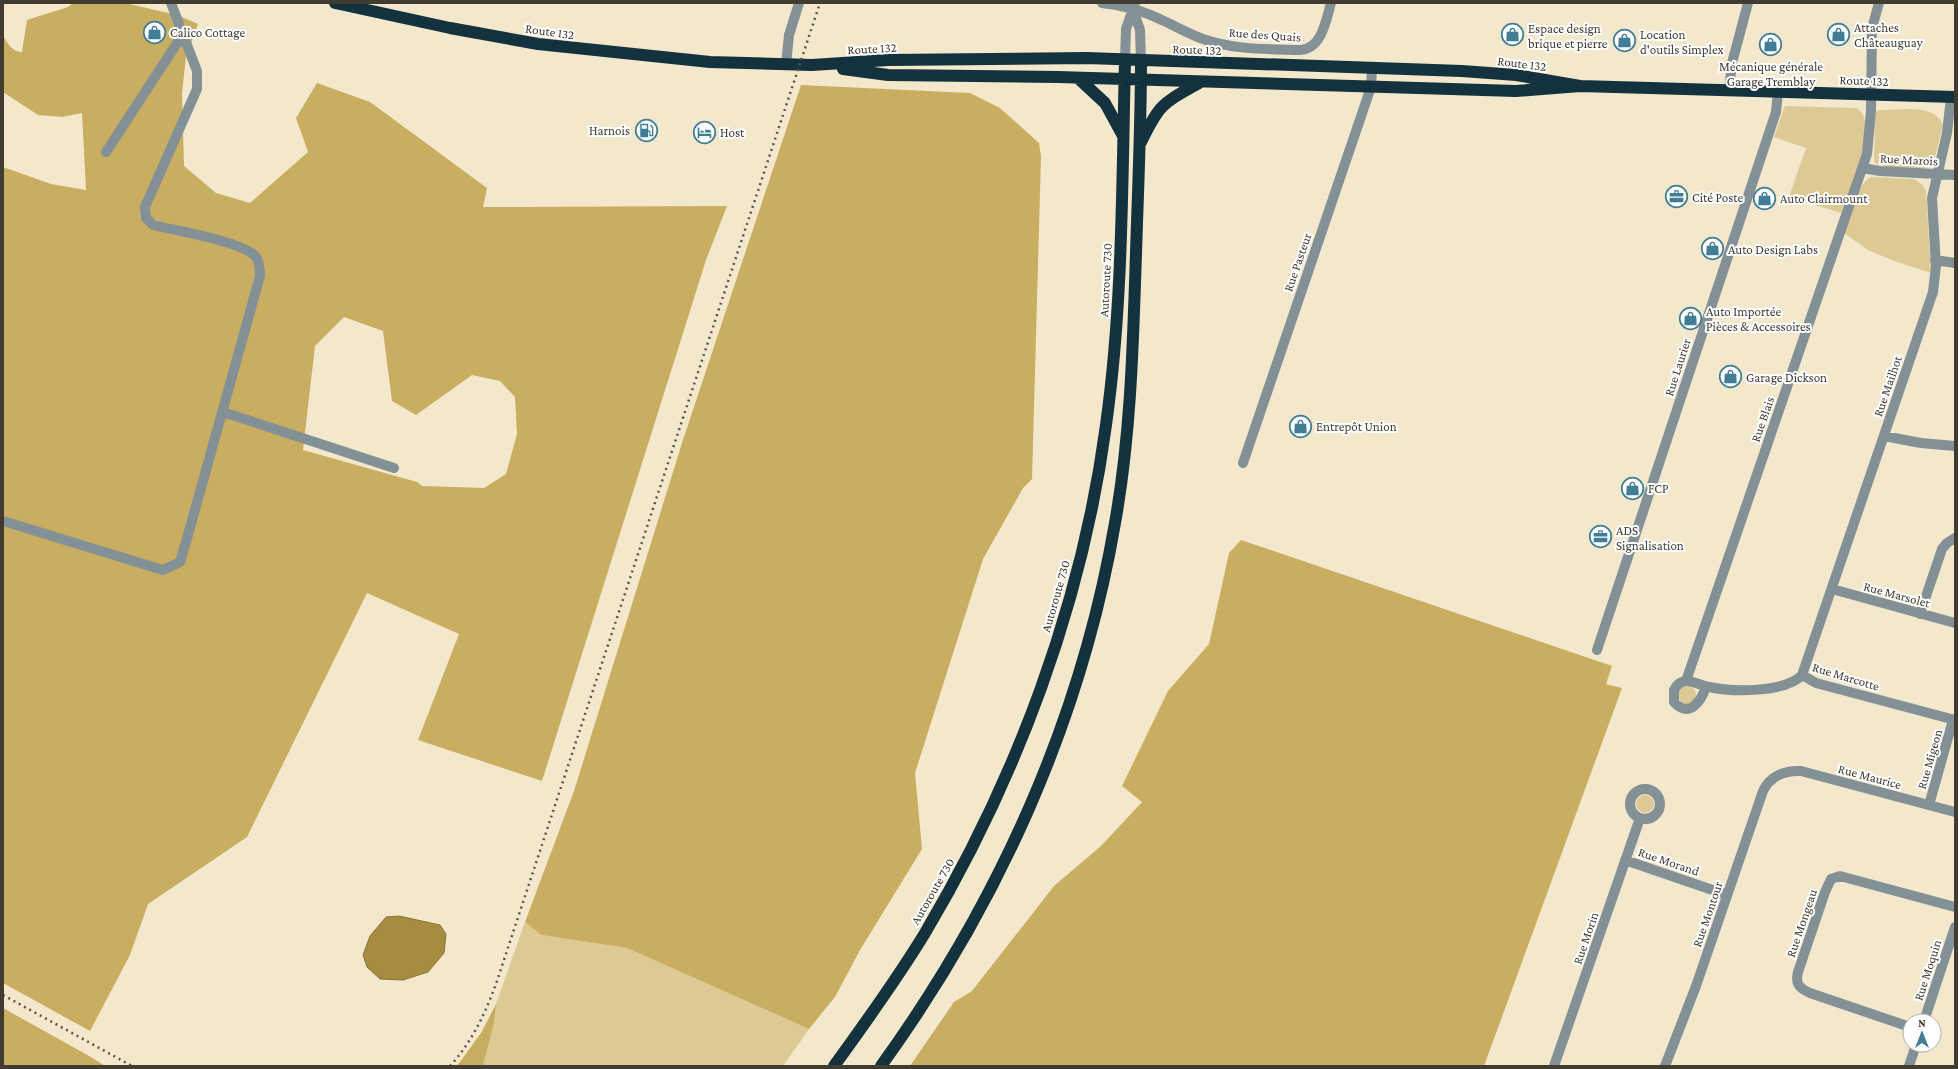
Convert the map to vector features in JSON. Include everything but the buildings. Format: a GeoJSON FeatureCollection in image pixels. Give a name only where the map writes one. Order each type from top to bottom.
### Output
{"type":"FeatureCollection","features":[{"type":"Feature","properties":{"kind":"highway","name":"Route 132"},"geometry":{"type":"LineString","coordinates":[[335,3],[450,28],[572,48],[693,61],[812,65],[888,60],[1042,58],[1125,60],[1486,73],[1520,76],[1580,86]]}},
{"type":"Feature","properties":{"kind":"highway","name":"Autoroute 730"},"geometry":{"type":"LineString","coordinates":[[834,1066],[879,1004],[911,954],[964,863],[994,802],[1019,745],[1058,637],[1090,517],[1106,426],[1118,305],[1124,139],[1125,60]]}},
{"type":"Feature","properties":{"kind":"highway"},"geometry":{"type":"LineString","coordinates":[[881,1066],[916,1016],[950,963],[1004,864],[1051,757],[1085,652],[1111,546],[1127,438],[1132,360],[1141,61]]}},
{"type":"Feature","properties":{"kind":"highway","name":"Route 132"},"geometry":{"type":"LineString","coordinates":[[812,65],[888,74],[1516,91],[1580,86],[1953,97]]}},
{"type":"Feature","properties":{"kind":"highway"},"geometry":{"type":"LineString","coordinates":[[1485,90],[1486,73]]}},
{"type":"Feature","properties":{"kind":"highway"},"geometry":{"type":"LineString","coordinates":[[1078,78],[1105,103],[1124,139]]}},
{"type":"Feature","properties":{"kind":"highway"},"geometry":{"type":"LineString","coordinates":[[1139,147],[1154,116],[1162,106],[1170,98],[1200,82]]}},
{"type":"Feature","properties":{"kind":"street"},"geometry":{"type":"LineString","coordinates":[[3,521],[163,570],[180,562],[260,276],[260,267],[254,254],[237,246],[153,225],[146,218],[145,207],[198,89],[197,71],[170,3]]}},
{"type":"Feature","properties":{"kind":"street"},"geometry":{"type":"LineString","coordinates":[[786,65],[789,35],[799,3]]}},
{"type":"Feature","properties":{"kind":"street","name":"Rue des Quais"},"geometry":{"type":"LineString","coordinates":[[1102,3],[1134,6],[1190,34],[1219,44],[1248,48],[1300,50],[1309,48],[1317,41],[1331,3]]}},
{"type":"Feature","properties":{"kind":"street"},"geometry":{"type":"LineString","coordinates":[[1729,90],[1732,63],[1748,3]]}},
{"type":"Feature","properties":{"kind":"street","name":"Rue Blais"},"geometry":{"type":"LineString","coordinates":[[1686,681],[1862,168],[1869,142],[1872,28],[1879,3]]}},
{"type":"Feature","properties":{"kind":"street"},"geometry":{"type":"LineString","coordinates":[[1125,60],[1126,29],[1134,6]]}},
{"type":"Feature","properties":{"kind":"street"},"geometry":{"type":"LineString","coordinates":[[1134,6],[1140,30],[1141,61]]}},
{"type":"Feature","properties":{"kind":"street"},"geometry":{"type":"LineString","coordinates":[[106,152],[183,34]]}},
{"type":"Feature","properties":{"kind":"street","name":"Rue Pasteur"},"geometry":{"type":"LineString","coordinates":[[1243,463],[1371,87],[1372,68]]}},
{"type":"Feature","properties":{"kind":"street","name":"Rue Laurier"},"geometry":{"type":"LineString","coordinates":[[1597,650],[1776,112],[1778,92]]}},
{"type":"Feature","properties":{"kind":"street","name":"Rue Mailhot"},"geometry":{"type":"LineString","coordinates":[[1802,676],[1933,292],[1935,260],[1931,208],[1933,189],[1947,133],[1953,97]]}},
{"type":"Feature","properties":{"kind":"street","name":"Rue Marois"},"geometry":{"type":"LineString","coordinates":[[1862,168],[1880,171],[1955,175]]}},
{"type":"Feature","properties":{"kind":"street"},"geometry":{"type":"LineString","coordinates":[[1935,260],[1955,263]]}},
{"type":"Feature","properties":{"kind":"street"},"geometry":{"type":"LineString","coordinates":[[222,412],[394,468]]}},
{"type":"Feature","properties":{"kind":"street"},"geometry":{"type":"LineString","coordinates":[[1884,436],[1921,443],[1955,446]]}},
{"type":"Feature","properties":{"kind":"street"},"geometry":{"type":"LineString","coordinates":[[1920,614],[1941,552],[1947,542],[1955,538]]}},
{"type":"Feature","properties":{"kind":"street","name":"Rue Marsolet"},"geometry":{"type":"LineString","coordinates":[[1832,590],[1955,623]]}},
{"type":"Feature","properties":{"kind":"street","name":"Rue Marcotte"},"geometry":{"type":"LineString","coordinates":[[1686,681],[1706,687],[1760,690],[1792,682],[1802,676],[1816,683],[1954,720]]}},
{"type":"Feature","properties":{"kind":"street"},"geometry":{"type":"LineString","coordinates":[[1686,681],[1679,684],[1674,690],[1674,702],[1680,708],[1689,708],[1698,703],[1706,687]]}},
{"type":"Feature","properties":{"kind":"street","name":"Rue Migeon"},"geometry":{"type":"LineString","coordinates":[[1929,805],[1954,720]]}},
{"type":"Feature","properties":{"kind":"street","name":"Rue Maurice"},"geometry":{"type":"LineString","coordinates":[[1778,775],[1790,771],[1801,771],[1955,812]]}},
{"type":"Feature","properties":{"kind":"street","name":"Rue Montour"},"geometry":{"type":"LineString","coordinates":[[1665,1066],[1696,986],[1763,791],[1769,781],[1778,775]]}},
{"type":"Feature","properties":{"kind":"street","name":"Rue Morin"},"geometry":{"type":"LineString","coordinates":[[1554,1066],[1640,818]]}},
{"type":"Feature","properties":{"kind":"street","name":"Rue Morand"},"geometry":{"type":"LineString","coordinates":[[1626,860],[1727,895]]}},
{"type":"Feature","properties":{"kind":"street","name":"Rue Mongeau"},"geometry":{"type":"LineString","coordinates":[[1902,1024],[1810,992],[1798,985],[1796,982],[1825,892],[1831,879],[1840,876],[1955,907]]}},
{"type":"Feature","properties":{"kind":"street","name":"Rue Moquin"},"geometry":{"type":"LineString","coordinates":[[1927,1013],[1955,927]]}},
{"type":"Feature","properties":{"kind":"street"},"geometry":{"type":"LineString","coordinates":[[1909,1066],[1913,1053]]}},
{"type":"Feature","properties":{"kind":"shaded area"},"geometry":{"type":"Polygon","coordinates":[[[73,3],[125,3],[177,15],[198,24],[186,57],[182,93],[184,166],[216,193],[250,203],[308,152],[296,118],[317,83],[370,102],[487,188],[483,207],[727,206],[706,260],[542,781],[418,740],[459,634],[367,593],[247,837],[148,904],[130,955],[90,1031],[3,983],[3,167],[51,184],[86,190],[82,113],[62,117],[38,115],[3,92],[3,35],[13,49],[18,52],[22,52],[27,20],[68,7],[73,3]],[[344,317],[315,346],[303,450],[417,482],[422,486],[484,488],[506,474],[517,434],[515,397],[500,381],[472,375],[416,415],[392,401],[383,331],[344,317]]]}},
{"type":"Feature","properties":{"kind":"shaded area"},"geometry":{"type":"Polygon","coordinates":[[[801,85],[970,93],[1000,108],[1039,143],[1041,157],[1032,479],[1023,488],[983,559],[915,773],[922,849],[860,950],[835,997],[809,1029],[627,948],[541,935],[525,922],[574,791],[682,443],[801,85]]]}},
{"type":"Feature","properties":{"kind":"shaded area"},"geometry":{"type":"Polygon","coordinates":[[[1785,106],[1856,108],[1863,115],[1866,127],[1865,142],[1856,174],[1841,213],[1789,197],[1806,148],[1774,137],[1785,106]]]}},
{"type":"Feature","properties":{"kind":"shaded area"},"geometry":{"type":"Polygon","coordinates":[[[1916,109],[1932,113],[1939,118],[1943,125],[1934,162],[1931,165],[1925,168],[1910,169],[1884,166],[1874,162],[1875,115],[1876,111],[1916,109]]]}},
{"type":"Feature","properties":{"kind":"shaded area"},"geometry":{"type":"Polygon","coordinates":[[[1872,177],[1914,179],[1923,185],[1926,191],[1931,273],[1894,261],[1868,250],[1844,233],[1851,210],[1862,185],[1872,177]]]}},
{"type":"Feature","properties":{"kind":"shaded area"},"geometry":{"type":"Polygon","coordinates":[[[1241,540],[1612,666],[1606,684],[1622,688],[1484,1066],[910,1066],[954,1002],[972,991],[1054,886],[1101,846],[1142,802],[1122,786],[1168,691],[1209,644],[1229,553],[1241,540]]]}},
{"type":"Feature","properties":{"kind":"shaded area"},"geometry":{"type":"Polygon","coordinates":[[[1687,686],[1693,689],[1696,695],[1693,701],[1687,704],[1681,701],[1678,695],[1681,689],[1687,686]]]}},
{"type":"Feature","properties":{"kind":"shaded area"},"geometry":{"type":"Polygon","coordinates":[[[1645,795],[1651,798],[1654,804],[1651,810],[1645,813],[1639,810],[1636,804],[1639,798],[1645,795]]]}},
{"type":"Feature","properties":{"kind":"shaded area"},"geometry":{"type":"Polygon","coordinates":[[[399,916],[440,925],[446,934],[444,953],[428,972],[403,980],[380,979],[367,967],[363,955],[370,936],[386,917],[399,916]]]}},
{"type":"Feature","properties":{"kind":"shaded area"},"geometry":{"type":"Polygon","coordinates":[[[525,922],[541,935],[627,948],[809,1029],[783,1066],[483,1066],[494,1023],[496,1004],[525,922]]]}},
{"type":"Feature","properties":{"kind":"shaded area"},"geometry":{"type":"Polygon","coordinates":[[[496,1004],[494,1023],[483,1066],[457,1066],[481,1033],[496,1004]]]}},
{"type":"Feature","properties":{"kind":"shaded area"},"geometry":{"type":"Polygon","coordinates":[[[3,1008],[91,1057],[105,1066],[3,1066],[3,1008]]]}},
{"type":"Feature","properties":{"kind":"railway"},"geometry":{"type":"LineString","coordinates":[[450,1066],[472,1037],[497,981],[820,3]]}},
{"type":"Feature","properties":{"kind":"railway"},"geometry":{"type":"LineString","coordinates":[[3,995],[132,1066]]}},
{"type":"Feature","properties":{"kind":"place","name":"Calico Cottage"},"geometry":{"type":"Point","coordinates":[155,32]}},
{"type":"Feature","properties":{"kind":"place","name":"Attaches Châteauguay"},"geometry":{"type":"Point","coordinates":[1838,34]}},
{"type":"Feature","properties":{"kind":"place","name":"Espace design brique et pierre"},"geometry":{"type":"Point","coordinates":[1513,35]}},
{"type":"Feature","properties":{"kind":"place","name":"Location d'outils Simplex"},"geometry":{"type":"Point","coordinates":[1625,41]}},
{"type":"Feature","properties":{"kind":"place","name":"Mécanique générale Garage Tremblay"},"geometry":{"type":"Point","coordinates":[1771,44]}},
{"type":"Feature","properties":{"kind":"place","name":"Harnois"},"geometry":{"type":"Point","coordinates":[646,130]}},
{"type":"Feature","properties":{"kind":"place","name":"Host"},"geometry":{"type":"Point","coordinates":[705,132]}},
{"type":"Feature","properties":{"kind":"place","name":"Cité Poste"},"geometry":{"type":"Point","coordinates":[1676,197]}},
{"type":"Feature","properties":{"kind":"place","name":"Auto Clairmount"},"geometry":{"type":"Point","coordinates":[1765,198]}},
{"type":"Feature","properties":{"kind":"place","name":"Auto Design Labs"},"geometry":{"type":"Point","coordinates":[1713,249]}},
{"type":"Feature","properties":{"kind":"place","name":"Auto Importée Pièces & Accessoires"},"geometry":{"type":"Point","coordinates":[1691,318]}},
{"type":"Feature","properties":{"kind":"place","name":"Garage Dickson"},"geometry":{"type":"Point","coordinates":[1731,377]}},
{"type":"Feature","properties":{"kind":"place","name":"Entrepôt Union"},"geometry":{"type":"Point","coordinates":[1301,426]}},
{"type":"Feature","properties":{"kind":"place","name":"FCP"},"geometry":{"type":"Point","coordinates":[1633,488]}},
{"type":"Feature","properties":{"kind":"place","name":"ADS Signalisation"},"geometry":{"type":"Point","coordinates":[1600,537]}}]}
